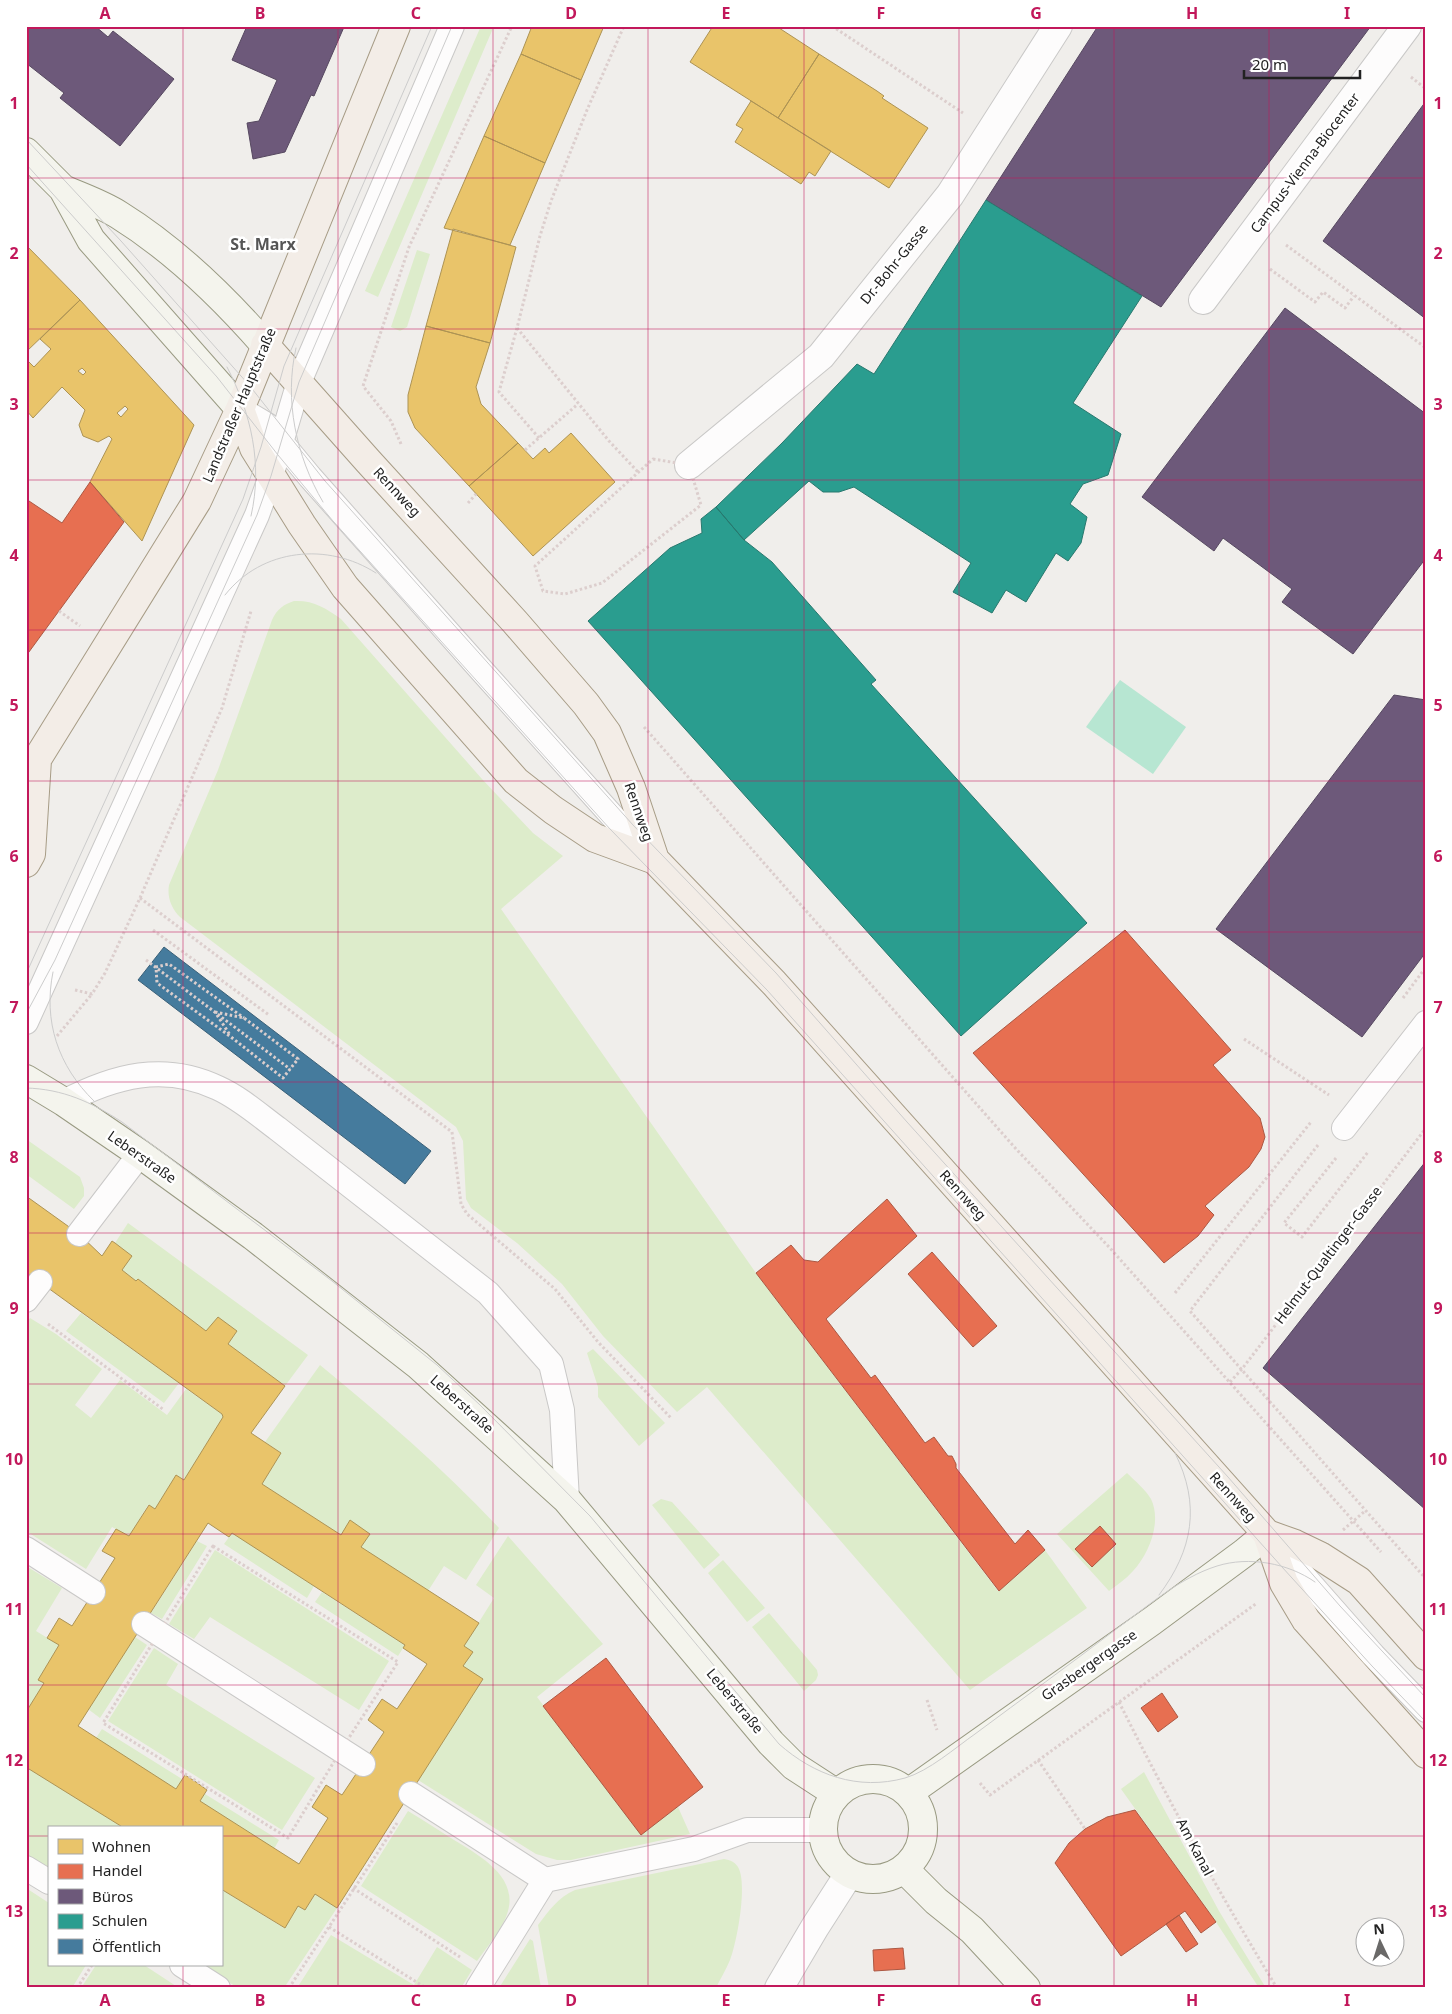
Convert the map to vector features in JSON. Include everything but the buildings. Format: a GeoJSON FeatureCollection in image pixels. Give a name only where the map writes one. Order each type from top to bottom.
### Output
{"type":"FeatureCollection","features":[{"type":"Feature","properties":{"kind":"main road","name":"Landstraßer Hauptstraße"},"geometry":{"type":"LineString","coordinates":[[26,863],[31,854],[32,769],[197,502],[240,409],[396,26]]}},
{"type":"Feature","properties":{"kind":"main road","name":"Rennweg"},"geometry":{"type":"LineString","coordinates":[[265,345],[515,622],[602,726],[607,733],[631,788],[655,860],[774,983],[1267,1534],[1284,1582],[1306,1620],[1426,1754]]}},
{"type":"Feature","properties":{"kind":"main road","name":"Rennweg"},"geometry":{"type":"LineString","coordinates":[[240,409],[254,448],[318,549],[345,587],[516,781],[553,810],[595,838],[655,860]]}},
{"type":"Feature","properties":{"kind":"main road","name":"Rennweg"},"geometry":{"type":"LineString","coordinates":[[1267,1534],[1320,1556],[1359,1581],[1426,1656]]}},
{"type":"Feature","properties":{"kind":"street","name":"Dr.-Bohr-Gasse"},"geometry":{"type":"LineString","coordinates":[[689,465],[821,356],[950,195],[1058,26]]}},
{"type":"Feature","properties":{"kind":"street","name":"Campus-Vienna-Biocenter"},"geometry":{"type":"LineString","coordinates":[[1203,300],[1407,26]]}},
{"type":"Feature","properties":{"kind":"street","name":"Rennweg"},"geometry":{"type":"LineString","coordinates":[[26,152],[63,189],[91,240],[240,409]]}},
{"type":"Feature","properties":{"kind":"street","name":"Rennweg"},"geometry":{"type":"LineString","coordinates":[[63,189],[118,214],[161,245],[240,317],[265,345]]}},
{"type":"Feature","properties":{"kind":"street","name":"Leberstraße"},"geometry":{"type":"LineString","coordinates":[[26,1079],[64,1102],[140,1154],[253,1236],[418,1365],[567,1500],[782,1756],[837,1794]]}},
{"type":"Feature","properties":{"kind":"street","name":"Grasbergergasse"},"geometry":{"type":"LineString","coordinates":[[908,1793],[1152,1621],[1267,1534]]}},
{"type":"Feature","properties":{"kind":"street"},"geometry":{"type":"LineString","coordinates":[[873,1779],[892,1783],[908,1793],[919,1809],[924,1825],[922,1842],[915,1857],[904,1869],[877,1880],[850,1874],[835,1862],[826,1847],[823,1830],[825,1816],[837,1794],[854,1783],[873,1779]]}},
{"type":"Feature","properties":{"kind":"street"},"geometry":{"type":"LineString","coordinates":[[904,1869],[936,1901],[972,1930],[1026,1988]]}},
{"type":"Feature","properties":{"kind":"street"},"geometry":{"type":"LineString","coordinates":[[779,1988],[850,1874]]}},
{"type":"Feature","properties":{"kind":"lane"},"geometry":{"type":"LineString","coordinates":[[26,1022],[257,515],[271,476],[299,382],[452,26]]}},
{"type":"Feature","properties":{"kind":"lane"},"geometry":{"type":"LineString","coordinates":[[240,409],[267,425],[503,695],[623,828],[655,860]]}},
{"type":"Feature","properties":{"kind":"lane"},"geometry":{"type":"LineString","coordinates":[[1344,1128],[1426,1023]]}},
{"type":"Feature","properties":{"kind":"lane"},"geometry":{"type":"LineString","coordinates":[[64,1102],[110,1081],[134,1075],[157,1074],[177,1076],[195,1079],[219,1088],[245,1104],[278,1129],[488,1293],[551,1364],[562,1410],[567,1500]]}},
{"type":"Feature","properties":{"kind":"lane"},"geometry":{"type":"LineString","coordinates":[[79,1234],[140,1154]]}},
{"type":"Feature","properties":{"kind":"lane"},"geometry":{"type":"LineString","coordinates":[[1267,1534],[1373,1655],[1426,1710]]}},
{"type":"Feature","properties":{"kind":"lane"},"geometry":{"type":"LineString","coordinates":[[26,1549],[93,1592]]}},
{"type":"Feature","properties":{"kind":"lane"},"geometry":{"type":"LineString","coordinates":[[144,1624],[363,1764]]}},
{"type":"Feature","properties":{"kind":"lane"},"geometry":{"type":"LineString","coordinates":[[413,1795],[545,1880],[694,1849],[747,1830],[823,1830]]}},
{"type":"Feature","properties":{"kind":"lane"},"geometry":{"type":"LineString","coordinates":[[26,1868],[48,1881]]}},
{"type":"Feature","properties":{"kind":"lane"},"geometry":{"type":"LineString","coordinates":[[482,1981],[545,1880]]}},
{"type":"Feature","properties":{"kind":"lane"},"geometry":{"type":"LineString","coordinates":[[184,1966],[218,1988]]}},
{"type":"Feature","properties":{"kind":"path"},"geometry":{"type":"LineString","coordinates":[[401,445],[391,421],[363,386],[410,247],[512,26]]}},
{"type":"Feature","properties":{"kind":"path"},"geometry":{"type":"LineString","coordinates":[[539,438],[499,392],[551,201],[587,110],[624,26]]}},
{"type":"Feature","properties":{"kind":"path"},"geometry":{"type":"LineString","coordinates":[[832,26],[991,131]]}},
{"type":"Feature","properties":{"kind":"path"},"geometry":{"type":"LineString","coordinates":[[1242,248],[1315,302],[1323,292],[1345,308],[1354,296]]}},
{"type":"Feature","properties":{"kind":"path"},"geometry":{"type":"LineString","coordinates":[[1314,266],[1426,348]]}},
{"type":"Feature","properties":{"kind":"path"},"geometry":{"type":"LineString","coordinates":[[517,328],[609,441],[638,472]]}},
{"type":"Feature","properties":{"kind":"path"},"geometry":{"type":"LineString","coordinates":[[525,450],[578,404]]}},
{"type":"Feature","properties":{"kind":"path"},"geometry":{"type":"LineString","coordinates":[[653,458],[689,465],[700,505],[602,583],[565,594],[543,591],[535,566],[638,472],[653,458]]}},
{"type":"Feature","properties":{"kind":"path"},"geometry":{"type":"LineString","coordinates":[[468,502],[476,494]]}},
{"type":"Feature","properties":{"kind":"path"},"geometry":{"type":"LineString","coordinates":[[45,981],[92,994],[104,973],[140,898],[222,708],[252,610]]}},
{"type":"Feature","properties":{"kind":"path"},"geometry":{"type":"LineString","coordinates":[[59,611],[86,632]]}},
{"type":"Feature","properties":{"kind":"path"},"geometry":{"type":"LineString","coordinates":[[638,720],[1017,1150],[1109,1247],[1386,1557]]}},
{"type":"Feature","properties":{"kind":"path"},"geometry":{"type":"LineString","coordinates":[[140,898],[452,1132],[461,1204],[467,1214],[555,1288],[598,1342],[671,1418]]}},
{"type":"Feature","properties":{"kind":"path"},"geometry":{"type":"LineString","coordinates":[[154,930],[269,1015]]}},
{"type":"Feature","properties":{"kind":"path"},"geometry":{"type":"LineString","coordinates":[[146,960],[290,1069]]}},
{"type":"Feature","properties":{"kind":"path"},"geometry":{"type":"LineString","coordinates":[[169,964],[298,1059],[283,1078],[232,1037],[157,983],[156,967],[169,964]]}},
{"type":"Feature","properties":{"kind":"path"},"geometry":{"type":"LineString","coordinates":[[215,1012],[244,1018]]}},
{"type":"Feature","properties":{"kind":"path"},"geometry":{"type":"LineString","coordinates":[[215,1012],[232,1037]]}},
{"type":"Feature","properties":{"kind":"path"},"geometry":{"type":"LineString","coordinates":[[1244,1039],[1330,1096]]}},
{"type":"Feature","properties":{"kind":"path"},"geometry":{"type":"LineString","coordinates":[[1174,1293],[1307,1128]]}},
{"type":"Feature","properties":{"kind":"path","name":"Helmut-Qualtinger-Gasse"},"geometry":{"type":"LineString","coordinates":[[1230,1382],[1242,1369],[1426,1128]]}},
{"type":"Feature","properties":{"kind":"path"},"geometry":{"type":"LineString","coordinates":[[1321,1141],[1190,1311],[1426,1579]]}},
{"type":"Feature","properties":{"kind":"path"},"geometry":{"type":"LineString","coordinates":[[1338,1154],[1284,1223],[1302,1237],[1373,1146]]}},
{"type":"Feature","properties":{"kind":"path"},"geometry":{"type":"LineString","coordinates":[[52,1328],[164,1410]]}},
{"type":"Feature","properties":{"kind":"path"},"geometry":{"type":"LineString","coordinates":[[1352,1521],[1365,1511]]}},
{"type":"Feature","properties":{"kind":"path"},"geometry":{"type":"LineString","coordinates":[[990,1795],[1257,1604],[1284,1582]]}},
{"type":"Feature","properties":{"kind":"path","name":"Am Kanal"},"geometry":{"type":"LineString","coordinates":[[1119,1702],[1151,1766],[1227,1907],[1277,1988]]}},
{"type":"Feature","properties":{"kind":"path"},"geometry":{"type":"LineString","coordinates":[[1038,1760],[1085,1829]]}},
{"type":"Feature","properties":{"kind":"path"},"geometry":{"type":"LineString","coordinates":[[289,1988],[413,1795]]}},
{"type":"Feature","properties":{"kind":"path"},"geometry":{"type":"LineString","coordinates":[[353,1888],[482,1981]]}},
{"type":"Feature","properties":{"kind":"path"},"geometry":{"type":"LineString","coordinates":[[329,1927],[426,1988]]}},
{"type":"Feature","properties":{"kind":"path"},"geometry":{"type":"LineString","coordinates":[[78,1988],[91,1966]]}},
{"type":"Feature","properties":{"kind":"green space"},"geometry":{"type":"Polygon","coordinates":[[[481,26],[494,26],[378,297],[365,291],[481,26]]]}},
{"type":"Feature","properties":{"kind":"green space"},"geometry":{"type":"Polygon","coordinates":[[[417,250],[430,254],[407,327],[400,331],[391,327],[417,250]]]}},
{"type":"Feature","properties":{"kind":"green space"},"geometry":{"type":"Polygon","coordinates":[[[294,601],[307,602],[319,606],[341,619],[482,779],[533,833],[563,856],[501,909],[756,1273],[998,1591],[1045,1550],[1087,1608],[970,1690],[707,1387],[677,1412],[603,1336],[562,1284],[517,1243],[471,1208],[466,1199],[463,1141],[456,1127],[177,914],[169,898],[169,885],[218,770],[272,620],[281,608],[294,601]]]}},
{"type":"Feature","properties":{"kind":"green space"},"geometry":{"type":"Polygon","coordinates":[[[1120,680],[1186,727],[1153,774],[1086,727],[1120,680]]]}},
{"type":"Feature","properties":{"kind":"green space"},"geometry":{"type":"Polygon","coordinates":[[[26,1139],[80,1177],[84,1188],[84,1196],[74,1209],[26,1174],[26,1139]]]}},
{"type":"Feature","properties":{"kind":"green space"},"geometry":{"type":"Polygon","coordinates":[[[128,1223],[308,1355],[285,1386],[228,1344],[237,1331],[218,1318],[206,1331],[138,1279],[136,1281],[122,1270],[132,1256],[115,1243],[128,1223]]]}},
{"type":"Feature","properties":{"kind":"green space"},"geometry":{"type":"Polygon","coordinates":[[[81,1313],[179,1383],[164,1403],[66,1331],[81,1313]]]}},
{"type":"Feature","properties":{"kind":"green space"},"geometry":{"type":"Polygon","coordinates":[[[30,1318],[56,1334],[102,1369],[75,1405],[91,1418],[120,1380],[167,1415],[186,1389],[222,1414],[223,1417],[184,1480],[176,1475],[155,1509],[148,1505],[129,1536],[112,1527],[86,1569],[26,1531],[26,1324],[30,1318]]]}},
{"type":"Feature","properties":{"kind":"green space"},"geometry":{"type":"Polygon","coordinates":[[[593,1349],[665,1423],[639,1446],[598,1397],[598,1387],[587,1353],[593,1349]]]}},
{"type":"Feature","properties":{"kind":"green space"},"geometry":{"type":"Polygon","coordinates":[[[320,1365],[412,1444],[457,1485],[499,1528],[466,1580],[444,1566],[428,1591],[361,1547],[370,1534],[351,1521],[341,1535],[262,1484],[281,1453],[265,1442],[320,1365]]]}},
{"type":"Feature","properties":{"kind":"green space"},"geometry":{"type":"Polygon","coordinates":[[[1127,1473],[1151,1499],[1154,1508],[1154,1527],[1149,1547],[1139,1564],[1127,1577],[1109,1591],[1057,1534],[1127,1473]]]}},
{"type":"Feature","properties":{"kind":"green space"},"geometry":{"type":"Polygon","coordinates":[[[661,1499],[672,1502],[720,1555],[704,1569],[652,1505],[661,1499]]]}},
{"type":"Feature","properties":{"kind":"green space"},"geometry":{"type":"Polygon","coordinates":[[[232,1533],[314,1586],[307,1598],[224,1544],[232,1533]]]}},
{"type":"Feature","properties":{"kind":"green space"},"geometry":{"type":"Polygon","coordinates":[[[508,1536],[603,1644],[537,1697],[641,1834],[678,1807],[690,1834],[571,1860],[557,1860],[536,1854],[418,1780],[463,1666],[472,1652],[464,1646],[494,1598],[476,1585],[508,1536]]]}},
{"type":"Feature","properties":{"kind":"green space"},"geometry":{"type":"Polygon","coordinates":[[[197,1541],[207,1546],[162,1619],[151,1613],[197,1541]]]}},
{"type":"Feature","properties":{"kind":"green space"},"geometry":{"type":"Polygon","coordinates":[[[215,1550],[389,1661],[359,1710],[210,1617],[194,1639],[169,1624],[215,1550]]]}},
{"type":"Feature","properties":{"kind":"green space"},"geometry":{"type":"Polygon","coordinates":[[[723,1560],[765,1608],[747,1622],[708,1573],[723,1560]]]}},
{"type":"Feature","properties":{"kind":"green space"},"geometry":{"type":"Polygon","coordinates":[[[26,1566],[62,1588],[36,1631],[59,1645],[38,1680],[44,1683],[26,1712],[26,1566]]]}},
{"type":"Feature","properties":{"kind":"green space"},"geometry":{"type":"Polygon","coordinates":[[[322,1592],[405,1645],[398,1656],[315,1602],[322,1592]]]}},
{"type":"Feature","properties":{"kind":"green space"},"geometry":{"type":"Polygon","coordinates":[[[769,1613],[817,1670],[816,1680],[804,1691],[752,1627],[769,1613]]]}},
{"type":"Feature","properties":{"kind":"green space"},"geometry":{"type":"Polygon","coordinates":[[[135,1637],[147,1645],[100,1718],[88,1709],[135,1637]]]}},
{"type":"Feature","properties":{"kind":"green space"},"geometry":{"type":"Polygon","coordinates":[[[154,1648],[178,1664],[166,1685],[315,1778],[282,1830],[108,1721],[154,1648]]]}},
{"type":"Feature","properties":{"kind":"green space"},"geometry":{"type":"Polygon","coordinates":[[[102,1729],[182,1779],[176,1789],[96,1738],[102,1729]]]}},
{"type":"Feature","properties":{"kind":"green space"},"geometry":{"type":"Polygon","coordinates":[[[29,1769],[121,1826],[48,1826],[48,1868],[26,1855],[26,1772],[29,1769]]]}},
{"type":"Feature","properties":{"kind":"green space"},"geometry":{"type":"Polygon","coordinates":[[[1144,1772],[1219,1911],[1266,1988],[1259,1988],[1216,1922],[1121,1789],[1144,1772]]]}},
{"type":"Feature","properties":{"kind":"green space"},"geometry":{"type":"Polygon","coordinates":[[[205,1794],[279,1840],[274,1849],[200,1801],[205,1794]]]}},
{"type":"Feature","properties":{"kind":"green space"},"geometry":{"type":"Polygon","coordinates":[[[408,1811],[475,1853],[496,1870],[503,1880],[508,1891],[509,1903],[506,1917],[477,1961],[361,1886],[408,1811]]]}},
{"type":"Feature","properties":{"kind":"green space"},"geometry":{"type":"Polygon","coordinates":[[[724,1859],[733,1862],[739,1869],[742,1901],[733,1952],[716,1988],[549,1988],[538,1925],[564,1896],[575,1890],[724,1859]]]}},
{"type":"Feature","properties":{"kind":"green space"},"geometry":{"type":"Polygon","coordinates":[[[26,1888],[48,1902],[48,1966],[85,1966],[72,1988],[26,1988],[26,1888]]]}},
{"type":"Feature","properties":{"kind":"green space"},"geometry":{"type":"Polygon","coordinates":[[[222,1890],[284,1928],[298,1906],[305,1910],[315,1894],[337,1908],[284,1988],[238,1988],[204,1966],[222,1966],[222,1890]]]}},
{"type":"Feature","properties":{"kind":"green space"},"geometry":{"type":"Polygon","coordinates":[[[331,1935],[414,1985],[437,1947],[472,1970],[461,1988],[297,1988],[331,1935]]]}},
{"type":"Feature","properties":{"kind":"green space"},"geometry":{"type":"Polygon","coordinates":[[[530,1939],[533,1941],[541,1988],[499,1988],[530,1939]]]}},
{"type":"Feature","properties":{"kind":"green space"},"geometry":{"type":"Polygon","coordinates":[[[95,1966],[146,1966],[179,1988],[81,1988],[95,1966]]]}},
{"type":"Feature","properties":{"kind":"tram line"},"geometry":{"type":"LineString","coordinates":[[26,974],[243,499],[261,447],[284,366],[432,26]]}},
{"type":"Feature","properties":{"kind":"tram line"},"geometry":{"type":"LineString","coordinates":[[26,1014],[55,960],[257,515],[271,476],[299,382],[452,26]]}},
{"type":"Feature","properties":{"kind":"tram line"},"geometry":{"type":"LineString","coordinates":[[26,139],[121,241],[249,385],[325,481],[633,825],[776,973],[907,1122],[1228,1477],[1340,1606],[1426,1698]]}},
{"type":"Feature","properties":{"kind":"tram line"},"geometry":{"type":"LineString","coordinates":[[26,164],[217,377],[333,521],[610,829],[767,990],[1282,1567],[1426,1722]]}},
{"type":"Feature","properties":{"kind":"tram line"},"geometry":{"type":"LineString","coordinates":[[296,348],[291,388],[295,427],[299,447],[306,466],[323,502]]}},
{"type":"Feature","properties":{"kind":"tram line"},"geometry":{"type":"LineString","coordinates":[[227,367],[243,402],[253,439],[256,477],[251,516]]}},
{"type":"Feature","properties":{"kind":"tram line"},"geometry":{"type":"LineString","coordinates":[[225,595],[240,579],[257,567],[276,559],[296,555],[317,554],[337,557],[357,563],[376,573]]}},
{"type":"Feature","properties":{"kind":"tram line"},"geometry":{"type":"LineString","coordinates":[[53,972],[50,1008],[56,1042],[71,1073],[94,1101]]}},
{"type":"Feature","properties":{"kind":"tram line"},"geometry":{"type":"LineString","coordinates":[[26,1088],[52,1091],[76,1098],[99,1108],[122,1122],[332,1281],[437,1365],[480,1405],[590,1516],[779,1744],[793,1755],[822,1772],[854,1781],[870,1783],[888,1782],[914,1775],[950,1752],[1176,1585],[1203,1571],[1229,1563],[1268,1563],[1293,1570],[1315,1582]]}},
{"type":"Feature","properties":{"kind":"tram line"},"geometry":{"type":"LineString","coordinates":[[1159,1595],[1180,1561],[1190,1527],[1188,1491],[1175,1453]]}},
{"type":"Feature","properties":{"kind":"district","name":"St. Marx"},"geometry":{"type":"Point","coordinates":[263,244]}}]}
